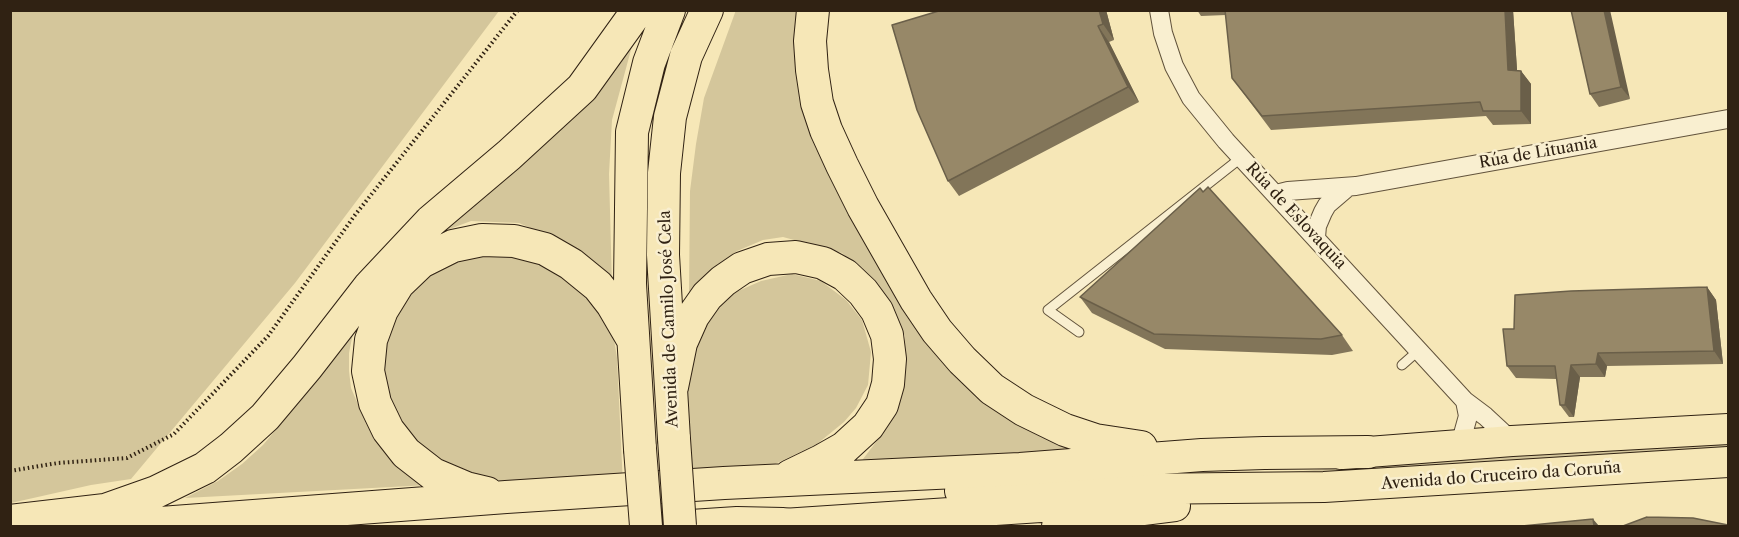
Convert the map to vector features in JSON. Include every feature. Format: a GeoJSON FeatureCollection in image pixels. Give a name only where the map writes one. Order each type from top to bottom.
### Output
{"type":"FeatureCollection","features":[{"type":"Feature","properties":{"kind":"highway"},"geometry":{"type":"LineString","coordinates":[[10,521],[105,510],[156,492],[205,468],[231,448],[265,417],[369,287],[431,221],[509,155],[582,88],[638,10]]}},
{"type":"Feature","properties":{"kind":"highway","name":"Avenida de Camilo José Cela"},"geometry":{"type":"LineString","coordinates":[[646,526],[630,284],[632,132],[649,63],[669,10]]}},
{"type":"Feature","properties":{"kind":"highway","name":"Avenida de Camilo José Cela"},"geometry":{"type":"LineString","coordinates":[[680,526],[663,255],[664,173],[670,117],[686,56],[707,10]]}},
{"type":"Feature","properties":{"kind":"highway"},"geometry":{"type":"LineString","coordinates":[[813,10],[810,41],[812,70],[817,103],[826,130],[863,207],[916,300],[937,331],[962,360],[992,389],[1024,410],[1065,430],[1103,442],[1202,455]]}},
{"type":"Feature","properties":{"kind":"highway"},"geometry":{"type":"LineString","coordinates":[[506,497],[466,488],[433,474],[406,453],[388,430],[375,403],[368,372],[371,340],[382,310],[398,284],[421,262],[453,246],[482,240],[514,241],[545,249],[571,264],[598,286],[612,304],[633,340]]}},
{"type":"Feature","properties":{"kind":"highway"},"geometry":{"type":"LineString","coordinates":[[672,387],[681,343],[693,316],[715,288],[742,268],[768,259],[796,258],[823,264],[845,275],[863,292],[877,311],[887,335],[890,359],[888,384],[882,405],[868,426],[843,448],[781,480]]}},
{"type":"Feature","properties":{"kind":"highway"},"geometry":{"type":"LineString","coordinates":[[121,526],[724,483],[1020,469],[1202,455],[1368,452]]}},
{"type":"Feature","properties":{"kind":"highway"},"geometry":{"type":"LineString","coordinates":[[353,526],[960,491]]}},
{"type":"Feature","properties":{"kind":"highway"},"geometry":{"type":"LineString","coordinates":[[691,526],[737,523],[791,525]]}},
{"type":"Feature","properties":{"kind":"main road","name":"Avenida do Cruceiro da Coruña"},"geometry":{"type":"LineString","coordinates":[[960,491],[1368,452],[1728,429]]}},
{"type":"Feature","properties":{"kind":"main road","name":"Avenida do Cruceiro da Coruña"},"geometry":{"type":"LineString","coordinates":[[1273,489],[1355,486],[1728,462]]}},
{"type":"Feature","properties":{"kind":"main road"},"geometry":{"type":"LineString","coordinates":[[960,491],[1273,489]]}},
{"type":"Feature","properties":{"kind":"main road"},"geometry":{"type":"LineString","coordinates":[[1057,526],[1095,516],[1183,506],[1273,489]]}},
{"type":"Feature","properties":{"kind":"main road"},"geometry":{"type":"LineString","coordinates":[[791,525],[1217,498]]}},
{"type":"Feature","properties":{"kind":"street","name":"Rúa de Eslovaquia"},"geometry":{"type":"LineString","coordinates":[[1159,10],[1163,33],[1174,66],[1191,98],[1242,158],[1465,401],[1512,441]]}},
{"type":"Feature","properties":{"kind":"street","name":"Rúa de Lituania"},"geometry":{"type":"LineString","coordinates":[[1276,194],[1328,187],[1348,187],[1728,119]]}},
{"type":"Feature","properties":{"kind":"street"},"geometry":{"type":"LineString","coordinates":[[1297,217],[1311,198],[1328,187]]}},
{"type":"Feature","properties":{"kind":"street"},"geometry":{"type":"LineString","coordinates":[[1316,237],[1317,226],[1327,205],[1348,187]]}},
{"type":"Feature","properties":{"kind":"street"},"geometry":{"type":"LineString","coordinates":[[1460,445],[1468,416],[1465,401]]}},
{"type":"Feature","properties":{"kind":"lane"},"geometry":{"type":"LineString","coordinates":[[1079,332],[1048,310],[1242,158]]}},
{"type":"Feature","properties":{"kind":"lane"},"geometry":{"type":"LineString","coordinates":[[1402,365],[1419,350]]}},
{"type":"Feature","properties":{"kind":"path"},"geometry":{"type":"LineString","coordinates":[[10,471],[58,463],[127,458],[174,434],[268,336],[355,215],[518,10]]}},
{"type":"Feature","properties":{"kind":"shaded area"},"geometry":{"type":"Polygon","coordinates":[[[736,10],[802,11],[798,61],[916,318],[1092,452],[860,463],[886,429],[903,389],[905,336],[884,293],[842,253],[783,237],[763,240],[737,251],[714,268],[689,293],[690,191],[696,144],[704,98],[736,10]]]}},
{"type":"Feature","properties":{"kind":"shaded area"},"geometry":{"type":"Polygon","coordinates":[[[10,11],[499,11],[295,283],[131,479],[91,485],[11,503],[10,11]]]}},
{"type":"Feature","properties":{"kind":"shaded area"},"geometry":{"type":"Polygon","coordinates":[[[635,35],[612,120],[609,174],[612,285],[605,274],[576,248],[519,223],[471,221],[439,233],[635,35]]]}},
{"type":"Feature","properties":{"kind":"shaded area"},"geometry":{"type":"Polygon","coordinates":[[[492,249],[562,270],[598,302],[613,333],[617,358],[623,485],[523,490],[439,467],[400,436],[379,377],[396,300],[421,268],[492,249]]]}},
{"type":"Feature","properties":{"kind":"shaded area"},"geometry":{"type":"Polygon","coordinates":[[[792,274],[821,281],[846,300],[862,320],[871,352],[868,385],[856,408],[844,422],[817,444],[775,464],[756,469],[691,474],[686,421],[689,375],[697,333],[715,311],[736,292],[761,281],[792,274]]]}},
{"type":"Feature","properties":{"kind":"shaded area"},"geometry":{"type":"Polygon","coordinates":[[[354,328],[349,353],[349,371],[351,388],[360,409],[369,426],[429,485],[185,498],[218,481],[263,445],[300,401],[354,328]]]}},
{"type":"Feature","properties":{"kind":"shaded area"},"geometry":{"type":"Polygon","coordinates":[[[1728,442],[1728,449],[1381,470],[1292,472],[1381,464],[1728,442]]]}},
{"type":"Feature","properties":{"kind":"building"},"geometry":{"type":"Polygon","coordinates":[[[942,10],[1099,10],[1103,24],[1098,26],[1128,87],[948,181],[917,110],[892,25],[942,10]]]}},
{"type":"Feature","properties":{"kind":"building"},"geometry":{"type":"Polygon","coordinates":[[[1225,10],[1505,10],[1508,70],[1521,71],[1521,111],[1483,111],[1480,102],[1262,116],[1232,78],[1225,10]]]}},
{"type":"Feature","properties":{"kind":"building"},"geometry":{"type":"Polygon","coordinates":[[[1571,10],[1604,10],[1621,87],[1590,94],[1571,10]]]}},
{"type":"Feature","properties":{"kind":"building"},"geometry":{"type":"Polygon","coordinates":[[[1208,187],[1342,335],[1321,339],[1154,334],[1080,297],[1200,188],[1203,192],[1208,187]]]}},
{"type":"Feature","properties":{"kind":"building"},"geometry":{"type":"Polygon","coordinates":[[[1707,287],[1714,351],[1598,353],[1596,364],[1571,365],[1565,405],[1560,405],[1555,366],[1507,366],[1503,329],[1514,329],[1515,295],[1707,287]]]}},
{"type":"Feature","properties":{"kind":"building"},"geometry":{"type":"Polygon","coordinates":[[[1647,517],[1693,518],[1728,526],[1623,526],[1647,517]]]}},
{"type":"Feature","properties":{"kind":"building"},"geometry":{"type":"Polygon","coordinates":[[[1593,519],[1594,526],[1522,526],[1593,519]]]}}]}
